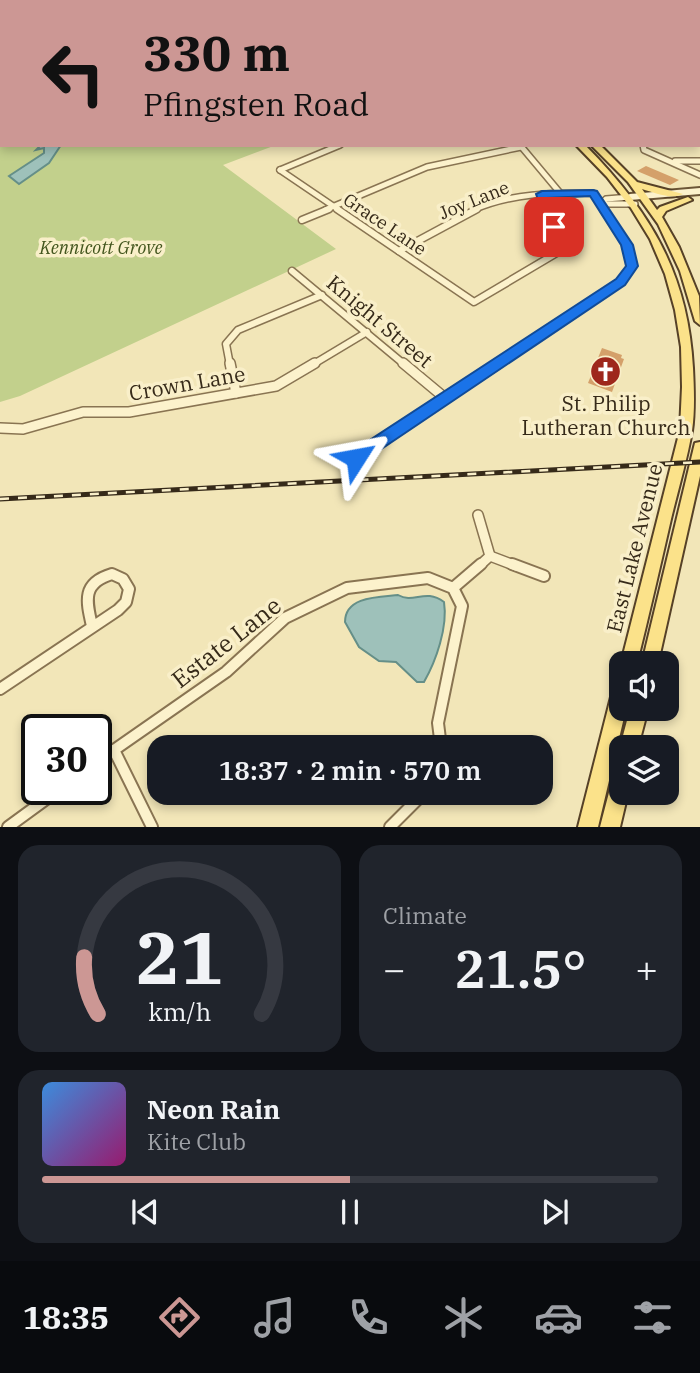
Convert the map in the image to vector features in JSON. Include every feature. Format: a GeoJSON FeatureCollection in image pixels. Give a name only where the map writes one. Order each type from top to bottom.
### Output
{"type":"FeatureCollection","features":[{"type":"Feature","properties":{"kind":"main road"},"geometry":{"type":"LineString","coordinates":[[582,147],[657,217],[676,247],[692,287],[700,321]]}},
{"type":"Feature","properties":{"kind":"main road"},"geometry":{"type":"LineString","coordinates":[[597,147],[631,183],[638,200]]}},
{"type":"Feature","properties":{"kind":"main road"},"geometry":{"type":"LineString","coordinates":[[631,183],[651,190],[679,194]]}},
{"type":"Feature","properties":{"kind":"main road"},"geometry":{"type":"LineString","coordinates":[[638,200],[700,191]]}},
{"type":"Feature","properties":{"kind":"main road"},"geometry":{"type":"LineString","coordinates":[[638,200],[700,198]]}},
{"type":"Feature","properties":{"kind":"main road","name":"East Lake Avenue"},"geometry":{"type":"LineString","coordinates":[[632,651],[686,430],[689,398],[687,337],[679,301],[638,200]]}},
{"type":"Feature","properties":{"kind":"main road"},"geometry":{"type":"LineString","coordinates":[[657,217],[663,209],[688,200]]}},
{"type":"Feature","properties":{"kind":"main road","name":"East Lake Avenue"},"geometry":{"type":"LineString","coordinates":[[653,651],[700,447]]}},
{"type":"Feature","properties":{"kind":"main road"},"geometry":{"type":"LineString","coordinates":[[588,827],[614,721]]}},
{"type":"Feature","properties":{"kind":"main road"},"geometry":{"type":"LineString","coordinates":[[610,827],[615,805]]}},
{"type":"Feature","properties":{"kind":"street","name":"Grace Lane"},"geometry":{"type":"LineString","coordinates":[[335,147],[280,170],[474,302],[560,251],[542,194]]}},
{"type":"Feature","properties":{"kind":"street"},"geometry":{"type":"LineString","coordinates":[[302,220],[427,167],[516,147]]}},
{"type":"Feature","properties":{"kind":"street"},"geometry":{"type":"LineString","coordinates":[[521,147],[540,166],[561,194]]}},
{"type":"Feature","properties":{"kind":"street"},"geometry":{"type":"LineString","coordinates":[[644,147],[669,161],[700,168]]}},
{"type":"Feature","properties":{"kind":"street"},"geometry":{"type":"LineString","coordinates":[[669,161],[700,168]]}},
{"type":"Feature","properties":{"kind":"street","name":"Joy Lane"},"geometry":{"type":"LineString","coordinates":[[399,251],[467,214],[513,197],[593,193],[601,204]]}},
{"type":"Feature","properties":{"kind":"street"},"geometry":{"type":"LineString","coordinates":[[356,458],[621,282],[632,266],[627,245],[601,204],[638,200]]}},
{"type":"Feature","properties":{"kind":"street","name":"Knight Street"},"geometry":{"type":"LineString","coordinates":[[292,271],[445,398]]}},
{"type":"Feature","properties":{"kind":"street"},"geometry":{"type":"LineString","coordinates":[[236,393],[226,344],[238,331],[322,295]]}},
{"type":"Feature","properties":{"kind":"street","name":"Crown Lane"},"geometry":{"type":"LineString","coordinates":[[0,428],[23,429],[83,412],[129,412],[276,386],[367,332]]}},
{"type":"Feature","properties":{"kind":"street"},"geometry":{"type":"LineString","coordinates":[[478,515],[490,556]]}},
{"type":"Feature","properties":{"kind":"street"},"geometry":{"type":"LineString","coordinates":[[490,556],[544,576]]}},
{"type":"Feature","properties":{"kind":"street"},"geometry":{"type":"LineString","coordinates":[[439,735],[438,723],[462,606],[453,588],[490,556]]}},
{"type":"Feature","properties":{"kind":"street"},"geometry":{"type":"LineString","coordinates":[[0,689],[92,626],[126,602],[129,589],[122,579],[112,573],[101,576],[90,586],[86,599],[92,626]]}},
{"type":"Feature","properties":{"kind":"street","name":"Estate Lane"},"geometry":{"type":"LineString","coordinates":[[114,750],[226,672],[285,618],[296,612],[347,588],[428,578],[453,588]]}},
{"type":"Feature","properties":{"kind":"street"},"geometry":{"type":"LineString","coordinates":[[114,750],[152,827]]}},
{"type":"Feature","properties":{"kind":"street"},"geometry":{"type":"LineString","coordinates":[[8,827],[38,805]]}},
{"type":"Feature","properties":{"kind":"street"},"geometry":{"type":"LineString","coordinates":[[390,827],[412,805]]}},
{"type":"Feature","properties":{"kind":"green space","name":"Kennicott Grove"},"geometry":{"type":"Polygon","coordinates":[[[0,147],[271,147],[223,165],[336,249],[20,396],[0,402],[0,147]]]}},
{"type":"Feature","properties":{"kind":"water"},"geometry":{"type":"Polygon","coordinates":[[[39,147],[60,147],[49,163],[19,184],[9,176],[44,153],[44,148],[36,150],[39,147]]]}},
{"type":"Feature","properties":{"kind":"water"},"geometry":{"type":"Polygon","coordinates":[[[398,595],[409,598],[431,596],[444,602],[440,644],[424,682],[417,682],[396,662],[379,661],[359,647],[345,622],[347,613],[357,603],[398,595]]]}},
{"type":"Feature","properties":{"kind":"building"},"geometry":{"type":"Polygon","coordinates":[[[646,166],[679,180],[670,185],[637,171],[646,166]]]}},
{"type":"Feature","properties":{"kind":"building","name":"St. Philip Lutheran Church"},"geometry":{"type":"Polygon","coordinates":[[[602,348],[622,355],[621,358],[624,359],[612,392],[588,383],[602,348]]]}},
{"type":"Feature","properties":{"kind":"railway"},"geometry":{"type":"LineString","coordinates":[[0,499],[700,462]]}},
{"type":"Feature","properties":{"kind":"place","name":"St. Philip Lutheran Church"},"geometry":{"type":"Point","coordinates":[606,371]}},
{"type":"Feature","properties":{"kind":"route"},"geometry":{"type":"LineString","coordinates":[[356,458],[621,282],[632,266],[627,245],[593,193],[542,194],[554,227]]}}]}
